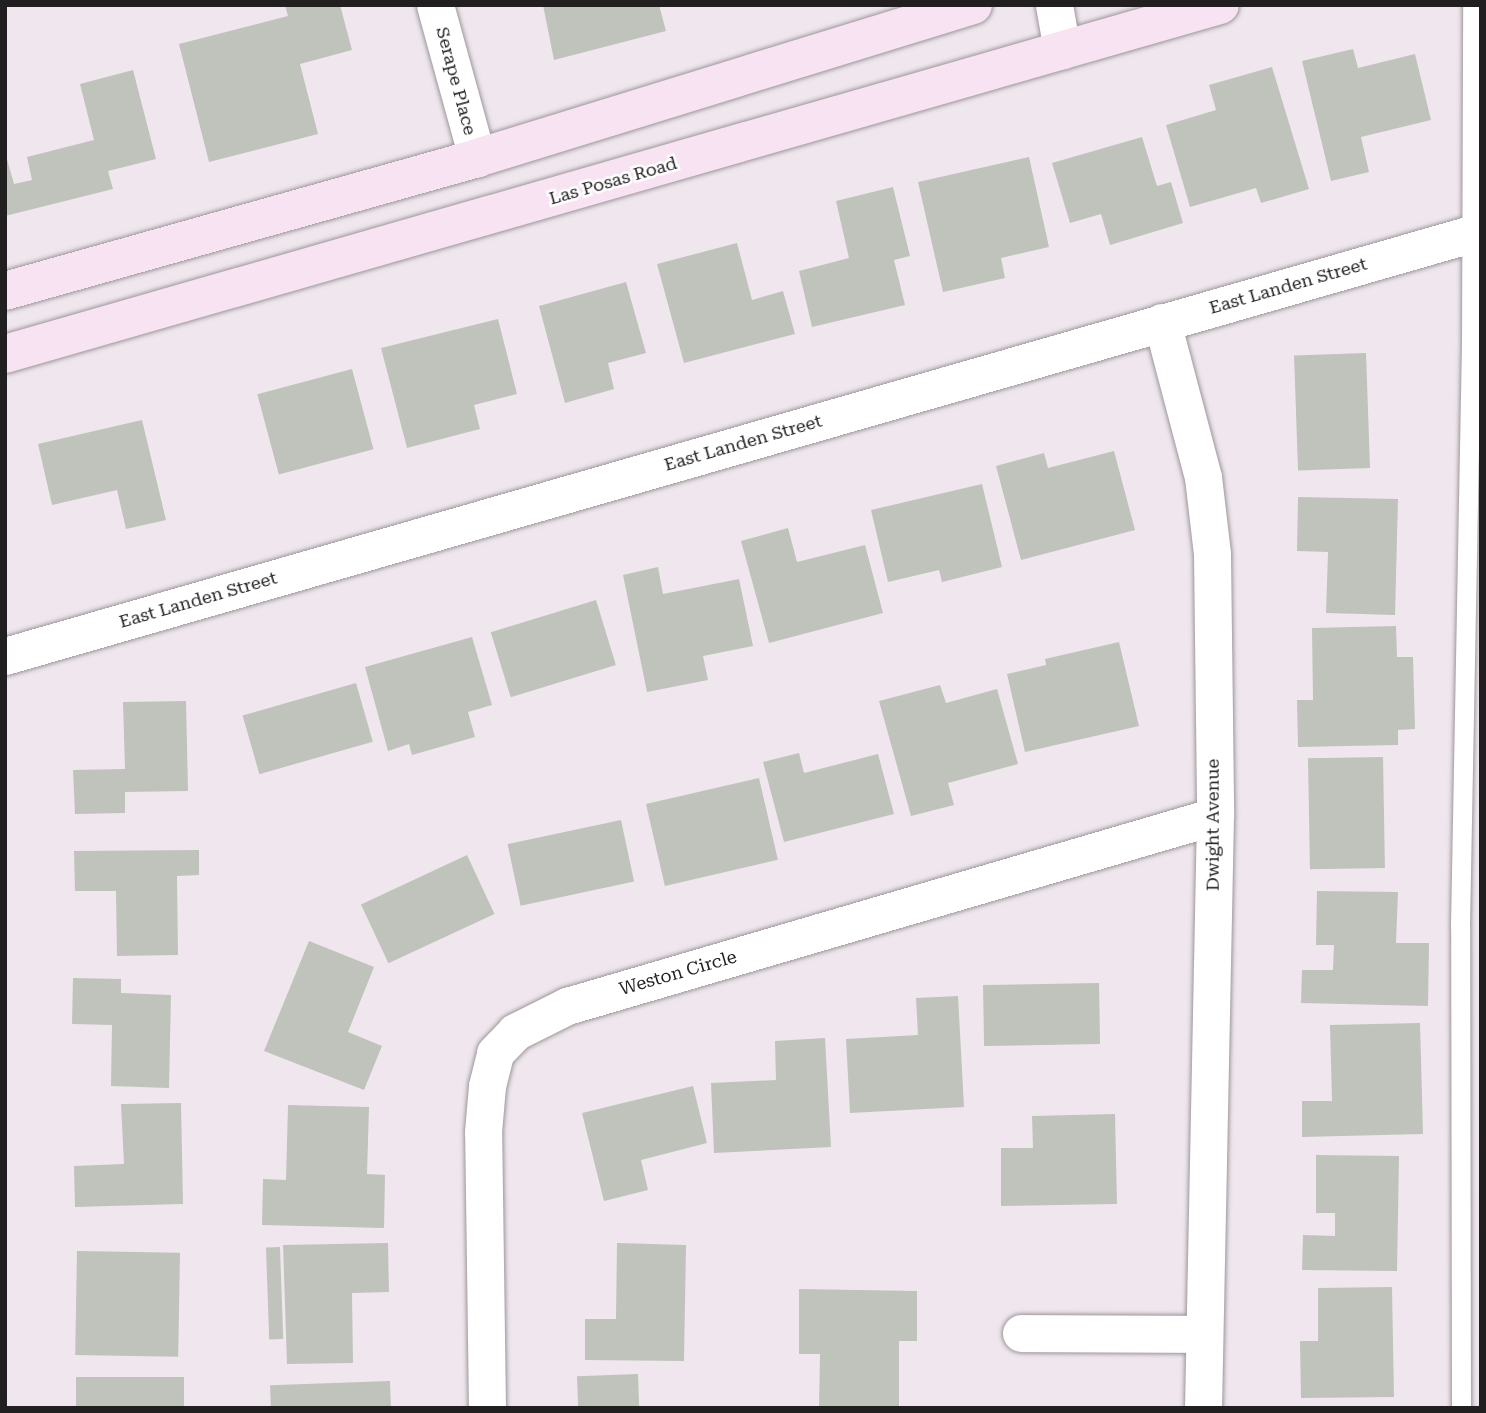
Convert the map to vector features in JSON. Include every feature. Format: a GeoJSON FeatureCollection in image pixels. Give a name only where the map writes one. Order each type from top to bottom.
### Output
{"type":"FeatureCollection","features":[{"type":"Feature","properties":{"kind":"main road"},"geometry":{"type":"LineString","coordinates":[[5,291],[477,158],[973,5]]}},
{"type":"Feature","properties":{"kind":"main road","name":"Las Posas Road"},"geometry":{"type":"LineString","coordinates":[[5,354],[1220,5]]}},
{"type":"Feature","properties":{"kind":"street","name":"Serape Place"},"geometry":{"type":"LineString","coordinates":[[435,5],[477,158]]}},
{"type":"Feature","properties":{"kind":"street"},"geometry":{"type":"LineString","coordinates":[[1054,5],[1062,50]]}},
{"type":"Feature","properties":{"kind":"street","name":"East Landen Street"},"geometry":{"type":"LineString","coordinates":[[5,656],[1476,232]]}},
{"type":"Feature","properties":{"kind":"street","name":"Dwight Avenue"},"geometry":{"type":"LineString","coordinates":[[1162,322],[1191,428],[1208,515],[1212,554],[1215,816],[1203,1408]]}},
{"type":"Feature","properties":{"kind":"street","name":"Weston Circle"},"geometry":{"type":"LineString","coordinates":[[487,1408],[483,1132],[487,1086],[495,1052],[515,1032],[566,1006],[1215,816]]}},
{"type":"Feature","properties":{"kind":"street"},"geometry":{"type":"LineString","coordinates":[[1021,1333],[1203,1334]]}},
{"type":"Feature","properties":{"kind":"lane"},"geometry":{"type":"LineString","coordinates":[[1461,1408],[1460,926],[1476,232],[1472,5]]}},
{"type":"Feature","properties":{"kind":"building"},"geometry":{"type":"Polygon","coordinates":[[[285,5],[340,5],[352,50],[300,64],[318,134],[209,162],[179,44],[288,16],[285,5]]]}},
{"type":"Feature","properties":{"kind":"building"},"geometry":{"type":"Polygon","coordinates":[[[543,5],[659,5],[666,31],[554,60],[543,5]]]}},
{"type":"Feature","properties":{"kind":"building"},"geometry":{"type":"Polygon","coordinates":[[[1353,49],[1358,68],[1415,54],[1431,120],[1361,137],[1369,172],[1331,181],[1302,61],[1353,49]]]}},
{"type":"Feature","properties":{"kind":"building"},"geometry":{"type":"Polygon","coordinates":[[[1272,67],[1309,189],[1261,203],[1256,188],[1190,207],[1166,125],[1216,110],[1209,85],[1272,67]]]}},
{"type":"Feature","properties":{"kind":"building"},"geometry":{"type":"Polygon","coordinates":[[[133,70],[156,159],[108,171],[113,189],[5,216],[5,152],[14,184],[32,180],[27,157],[94,140],[80,84],[133,70]]]}},
{"type":"Feature","properties":{"kind":"building"},"geometry":{"type":"Polygon","coordinates":[[[1142,137],[1157,186],[1171,182],[1183,223],[1110,245],[1101,214],[1070,223],[1052,163],[1142,137]]]}},
{"type":"Feature","properties":{"kind":"building"},"geometry":{"type":"Polygon","coordinates":[[[1029,157],[1049,247],[1001,258],[1005,278],[943,292],[918,182],[1029,157]]]}},
{"type":"Feature","properties":{"kind":"building"},"geometry":{"type":"Polygon","coordinates":[[[893,187],[910,256],[894,260],[905,305],[812,327],[799,271],[849,258],[836,201],[893,187]]]}},
{"type":"Feature","properties":{"kind":"building"},"geometry":{"type":"Polygon","coordinates":[[[737,243],[752,300],[783,291],[795,334],[684,363],[657,264],[737,243]]]}},
{"type":"Feature","properties":{"kind":"building"},"geometry":{"type":"Polygon","coordinates":[[[626,282],[646,353],[608,363],[614,389],[565,403],[539,306],[626,282]]]}},
{"type":"Feature","properties":{"kind":"building"},"geometry":{"type":"Polygon","coordinates":[[[498,319],[517,394],[474,405],[480,429],[407,448],[381,348],[498,319]]]}},
{"type":"Feature","properties":{"kind":"building"},"geometry":{"type":"Polygon","coordinates":[[[1366,353],[1370,468],[1298,470],[1294,356],[1366,353]]]}},
{"type":"Feature","properties":{"kind":"building"},"geometry":{"type":"Polygon","coordinates":[[[352,369],[373,449],[279,475],[257,394],[352,369]]]}},
{"type":"Feature","properties":{"kind":"building"},"geometry":{"type":"Polygon","coordinates":[[[142,420],[166,520],[126,529],[117,490],[52,505],[38,444],[142,420]]]}},
{"type":"Feature","properties":{"kind":"building"},"geometry":{"type":"Polygon","coordinates":[[[1114,451],[1135,530],[1021,560],[996,466],[1044,453],[1048,468],[1114,451]]]}},
{"type":"Feature","properties":{"kind":"building"},"geometry":{"type":"Polygon","coordinates":[[[982,484],[1002,567],[942,582],[939,570],[888,582],[871,510],[982,484]]]}},
{"type":"Feature","properties":{"kind":"building"},"geometry":{"type":"Polygon","coordinates":[[[1298,497],[1398,499],[1395,615],[1326,613],[1328,552],[1297,551],[1298,497]]]}},
{"type":"Feature","properties":{"kind":"building"},"geometry":{"type":"Polygon","coordinates":[[[788,528],[797,562],[865,545],[883,613],[769,643],[741,541],[788,528]]]}},
{"type":"Feature","properties":{"kind":"building"},"geometry":{"type":"Polygon","coordinates":[[[658,567],[663,594],[739,579],[753,646],[703,656],[708,680],[647,692],[623,575],[658,567]]]}},
{"type":"Feature","properties":{"kind":"building"},"geometry":{"type":"Polygon","coordinates":[[[596,600],[616,665],[511,697],[491,632],[596,600]]]}},
{"type":"Feature","properties":{"kind":"building"},"geometry":{"type":"Polygon","coordinates":[[[1396,626],[1397,657],[1413,657],[1415,729],[1398,730],[1398,745],[1298,747],[1297,700],[1313,700],[1312,628],[1396,626]]]}},
{"type":"Feature","properties":{"kind":"building"},"geometry":{"type":"Polygon","coordinates":[[[472,637],[492,705],[468,712],[475,737],[412,755],[409,744],[388,751],[365,667],[472,637]]]}},
{"type":"Feature","properties":{"kind":"building"},"geometry":{"type":"Polygon","coordinates":[[[1119,642],[1139,726],[1025,752],[1007,674],[1046,665],[1045,659],[1119,642]]]}},
{"type":"Feature","properties":{"kind":"building"},"geometry":{"type":"Polygon","coordinates":[[[356,683],[373,742],[259,774],[243,716],[356,683]]]}},
{"type":"Feature","properties":{"kind":"building"},"geometry":{"type":"Polygon","coordinates":[[[940,685],[946,703],[997,689],[1018,764],[948,783],[954,805],[911,816],[879,701],[940,685]]]}},
{"type":"Feature","properties":{"kind":"building"},"geometry":{"type":"Polygon","coordinates":[[[186,701],[188,791],[125,792],[125,813],[75,814],[73,770],[125,769],[123,702],[186,701]]]}},
{"type":"Feature","properties":{"kind":"building"},"geometry":{"type":"Polygon","coordinates":[[[799,753],[804,773],[878,754],[894,814],[784,842],[763,762],[799,753]]]}},
{"type":"Feature","properties":{"kind":"building"},"geometry":{"type":"Polygon","coordinates":[[[1383,757],[1385,868],[1310,869],[1308,758],[1383,757]]]}},
{"type":"Feature","properties":{"kind":"building"},"geometry":{"type":"Polygon","coordinates":[[[759,778],[778,860],[665,886],[646,804],[759,778]]]}},
{"type":"Feature","properties":{"kind":"building"},"geometry":{"type":"Polygon","coordinates":[[[621,820],[634,882],[521,906],[508,844],[621,820]]]}},
{"type":"Feature","properties":{"kind":"building"},"geometry":{"type":"Polygon","coordinates":[[[199,850],[199,875],[177,876],[178,955],[117,956],[116,891],[75,891],[74,851],[199,850]]]}},
{"type":"Feature","properties":{"kind":"building"},"geometry":{"type":"Polygon","coordinates":[[[467,855],[494,914],[388,963],[361,904],[467,855]]]}},
{"type":"Feature","properties":{"kind":"building"},"geometry":{"type":"Polygon","coordinates":[[[1317,891],[1398,892],[1396,943],[1429,943],[1428,1006],[1301,1003],[1302,970],[1333,970],[1334,945],[1316,945],[1317,891]]]}},
{"type":"Feature","properties":{"kind":"building"},"geometry":{"type":"Polygon","coordinates":[[[309,941],[374,967],[348,1032],[382,1046],[364,1090],[264,1051],[309,941]]]}},
{"type":"Feature","properties":{"kind":"building"},"geometry":{"type":"Polygon","coordinates":[[[73,978],[121,979],[121,993],[171,995],[169,1088],[111,1086],[112,1025],[72,1024],[73,978]]]}},
{"type":"Feature","properties":{"kind":"building"},"geometry":{"type":"Polygon","coordinates":[[[1099,983],[1100,1044],[984,1046],[983,985],[1099,983]]]}},
{"type":"Feature","properties":{"kind":"building"},"geometry":{"type":"Polygon","coordinates":[[[958,996],[964,1107],[850,1113],[846,1039],[918,1035],[916,998],[958,996]]]}},
{"type":"Feature","properties":{"kind":"building"},"geometry":{"type":"Polygon","coordinates":[[[1420,1023],[1423,1134],[1302,1137],[1302,1101],[1332,1101],[1330,1025],[1420,1023]]]}},
{"type":"Feature","properties":{"kind":"building"},"geometry":{"type":"Polygon","coordinates":[[[825,1038],[831,1147],[714,1153],[711,1083],[776,1080],[775,1041],[825,1038]]]}},
{"type":"Feature","properties":{"kind":"building"},"geometry":{"type":"Polygon","coordinates":[[[693,1086],[707,1143],[641,1160],[648,1190],[604,1201],[582,1113],[693,1086]]]}},
{"type":"Feature","properties":{"kind":"building"},"geometry":{"type":"Polygon","coordinates":[[[181,1103],[183,1204],[75,1207],[74,1166],[124,1164],[121,1104],[181,1103]]]}},
{"type":"Feature","properties":{"kind":"building"},"geometry":{"type":"Polygon","coordinates":[[[288,1105],[369,1107],[367,1174],[385,1175],[384,1228],[262,1225],[263,1179],[286,1180],[288,1105]]]}},
{"type":"Feature","properties":{"kind":"building"},"geometry":{"type":"Polygon","coordinates":[[[1115,1114],[1117,1204],[1001,1206],[1001,1148],[1033,1148],[1032,1116],[1115,1114]]]}},
{"type":"Feature","properties":{"kind":"building"},"geometry":{"type":"Polygon","coordinates":[[[1316,1155],[1399,1156],[1397,1271],[1302,1270],[1303,1235],[1335,1236],[1335,1213],[1316,1213],[1316,1155]]]}},
{"type":"Feature","properties":{"kind":"building"},"geometry":{"type":"Polygon","coordinates":[[[388,1243],[389,1292],[352,1293],[353,1363],[287,1364],[283,1245],[388,1243]]]}},
{"type":"Feature","properties":{"kind":"building"},"geometry":{"type":"Polygon","coordinates":[[[617,1243],[686,1245],[684,1361],[585,1360],[585,1319],[616,1319],[617,1243]]]}},
{"type":"Feature","properties":{"kind":"building"},"geometry":{"type":"Polygon","coordinates":[[[266,1247],[280,1247],[283,1339],[269,1339],[266,1247]]]}},
{"type":"Feature","properties":{"kind":"building"},"geometry":{"type":"Polygon","coordinates":[[[77,1251],[180,1253],[178,1357],[75,1355],[77,1251]]]}},
{"type":"Feature","properties":{"kind":"building"},"geometry":{"type":"Polygon","coordinates":[[[1392,1287],[1394,1397],[1301,1398],[1300,1341],[1318,1341],[1318,1288],[1392,1287]]]}},
{"type":"Feature","properties":{"kind":"building"},"geometry":{"type":"Polygon","coordinates":[[[799,1289],[917,1291],[917,1341],[899,1341],[899,1407],[819,1407],[820,1354],[799,1354],[799,1289]]]}},
{"type":"Feature","properties":{"kind":"building"},"geometry":{"type":"Polygon","coordinates":[[[638,1374],[639,1408],[578,1408],[577,1376],[638,1374]]]}},
{"type":"Feature","properties":{"kind":"building"},"geometry":{"type":"Polygon","coordinates":[[[76,1377],[184,1377],[184,1408],[76,1408],[76,1377]]]}},
{"type":"Feature","properties":{"kind":"building"},"geometry":{"type":"Polygon","coordinates":[[[390,1381],[391,1408],[271,1408],[270,1385],[390,1381]]]}}]}
